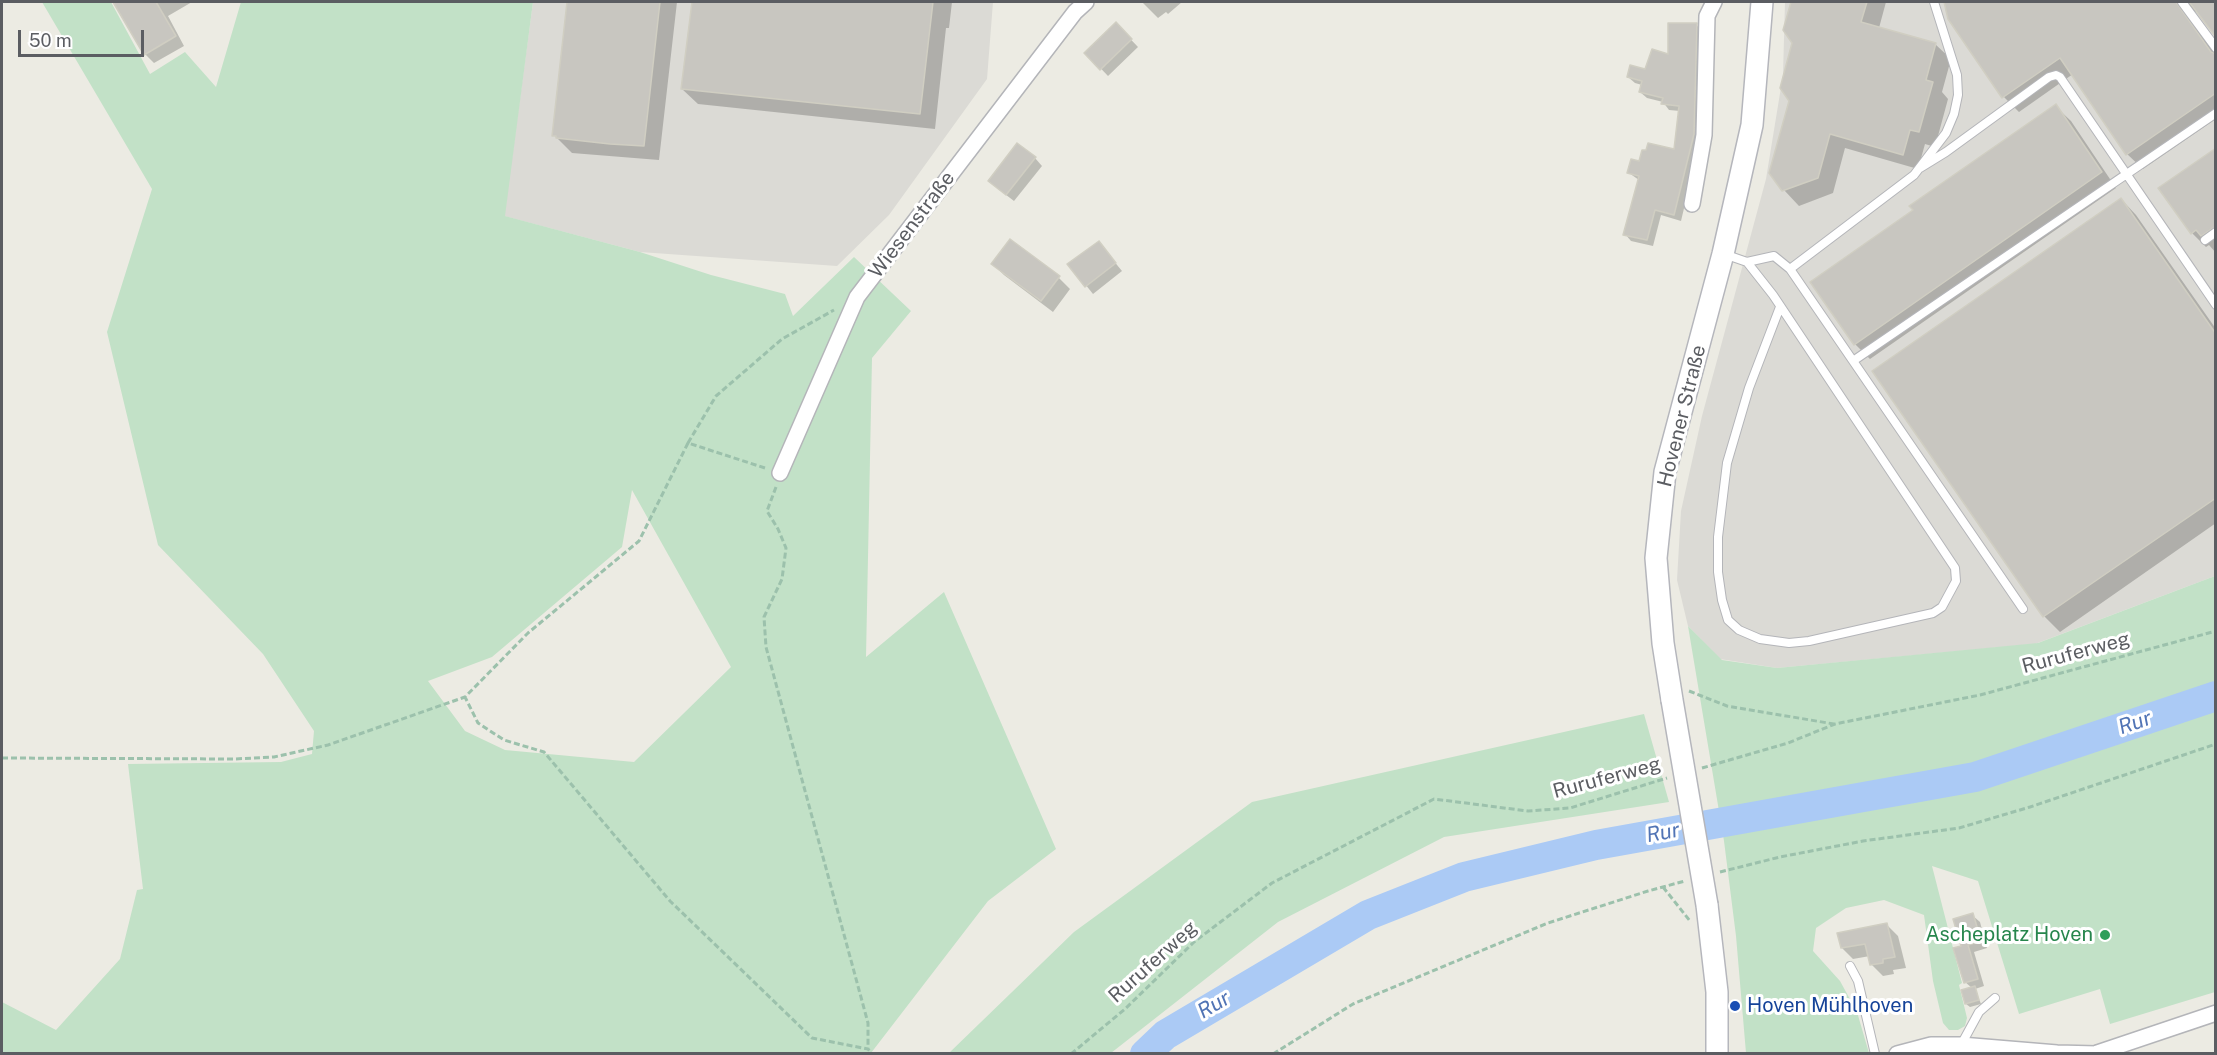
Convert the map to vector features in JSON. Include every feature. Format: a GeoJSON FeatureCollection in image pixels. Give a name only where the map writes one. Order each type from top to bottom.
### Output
{"type":"FeatureCollection","features":[{"type":"Feature","properties":{"kind":"main road","name":"Hovener Straße"},"geometry":{"type":"LineString","coordinates":[[1717,1053],[1717,992],[1707,905],[1680,696],[1664,643],[1656,558],[1665,472],[1723,254],[1752,125],[1762,2]]}},
{"type":"Feature","properties":{"kind":"street","name":"Wiesenstraße"},"geometry":{"type":"LineString","coordinates":[[780,473],[857,297],[1068,22],[1086,2]]}},
{"type":"Feature","properties":{"kind":"street"},"geometry":{"type":"LineString","coordinates":[[1692,204],[1704,135],[1707,16],[1714,2]]}},
{"type":"Feature","properties":{"kind":"street"},"geometry":{"type":"LineString","coordinates":[[1897,1053],[1931,1046],[1961,1045],[2057,1053],[2097,1053],[2216,1013]]}},
{"type":"Feature","properties":{"kind":"lane"},"geometry":{"type":"LineString","coordinates":[[1790,269],[1914,175],[1946,133],[1954,114],[1958,95],[1957,75],[1934,2]]}},
{"type":"Feature","properties":{"kind":"lane"},"geometry":{"type":"LineString","coordinates":[[2182,2],[2216,48]]}},
{"type":"Feature","properties":{"kind":"lane"},"geometry":{"type":"LineString","coordinates":[[1920,168],[1946,152],[2049,76],[2056,75],[2060,77],[2216,305]]}},
{"type":"Feature","properties":{"kind":"lane"},"geometry":{"type":"LineString","coordinates":[[1853,361],[2216,113]]}},
{"type":"Feature","properties":{"kind":"lane"},"geometry":{"type":"LineString","coordinates":[[2205,240],[2216,232]]}},
{"type":"Feature","properties":{"kind":"lane"},"geometry":{"type":"LineString","coordinates":[[1723,254],[1747,262],[1774,256],[1790,269],[2023,609]]}},
{"type":"Feature","properties":{"kind":"lane"},"geometry":{"type":"LineString","coordinates":[[1747,262],[1780,307],[1955,568],[1956,581],[1942,607],[1934,613],[1809,641],[1789,643],[1760,639],[1739,630],[1728,620],[1718,572],[1718,537],[1727,463],[1749,388],[1780,307]]}},
{"type":"Feature","properties":{"kind":"lane"},"geometry":{"type":"LineString","coordinates":[[1850,966],[1858,981],[1875,1053]]}},
{"type":"Feature","properties":{"kind":"lane"},"geometry":{"type":"LineString","coordinates":[[1961,1045],[1968,1028],[1979,1012],[1995,998]]}},
{"type":"Feature","properties":{"kind":"path"},"geometry":{"type":"LineString","coordinates":[[2,758],[234,759],[274,757],[328,745],[465,697],[528,633],[639,541],[688,443],[716,396],[782,339],[857,297]]}},
{"type":"Feature","properties":{"kind":"path"},"geometry":{"type":"LineString","coordinates":[[688,443],[780,473]]}},
{"type":"Feature","properties":{"kind":"path"},"geometry":{"type":"LineString","coordinates":[[773,494],[767,511],[786,548],[782,579],[764,617],[766,647],[868,1023],[868,1049]]}},
{"type":"Feature","properties":{"kind":"path","name":"Ruruferweg"},"geometry":{"type":"LineString","coordinates":[[1693,771],[1788,743],[1835,724],[1980,695],[2216,631]]}},
{"type":"Feature","properties":{"kind":"path"},"geometry":{"type":"LineString","coordinates":[[1680,696],[1835,724]]}},
{"type":"Feature","properties":{"kind":"path"},"geometry":{"type":"LineString","coordinates":[[465,697],[478,723],[504,740],[544,752],[670,901],[812,1038],[868,1049],[872,1053]]}},
{"type":"Feature","properties":{"kind":"path"},"geometry":{"type":"LineString","coordinates":[[1716,873],[1780,857],[1863,841],[1959,828],[2030,807],[2216,744]]}},
{"type":"Feature","properties":{"kind":"path","name":"Ruruferweg"},"geometry":{"type":"LineString","coordinates":[[1071,1053],[1125,1009],[1194,942],[1272,883],[1434,800],[1528,811],[1570,808],[1672,777]]}},
{"type":"Feature","properties":{"kind":"path"},"geometry":{"type":"LineString","coordinates":[[1273,1053],[1353,1004],[1548,923],[1695,879]]}},
{"type":"Feature","properties":{"kind":"path"},"geometry":{"type":"LineString","coordinates":[[1663,887],[1689,920]]}},
{"type":"Feature","properties":{"kind":"shaded area"},"geometry":{"type":"Polygon","coordinates":[[[533,2],[993,2],[987,79],[889,215],[837,266],[640,252],[504,216],[533,2]]]}},
{"type":"Feature","properties":{"kind":"shaded area"},"geometry":{"type":"Polygon","coordinates":[[[1785,2],[2215,2],[2215,576],[2035,644],[1777,668],[1720,659],[1688,626],[1677,580],[1681,511],[1702,416],[1766,179],[1783,75],[1785,2]]]}},
{"type":"Feature","properties":{"kind":"green space"},"geometry":{"type":"Polygon","coordinates":[[[42,2],[111,2],[150,74],[185,52],[216,87],[241,2],[533,2],[505,216],[785,294],[793,316],[854,257],[911,311],[872,358],[866,657],[944,592],[1056,849],[988,901],[871,1053],[2,1053],[2,1002],[56,1030],[120,959],[137,890],[143,889],[128,764],[281,762],[312,754],[314,731],[263,654],[158,545],[107,332],[152,189],[42,2]],[[632,490],[622,547],[492,657],[428,681],[465,731],[505,750],[634,762],[731,667],[632,490]]]}},
{"type":"Feature","properties":{"kind":"green space"},"geometry":{"type":"Polygon","coordinates":[[[2215,576],[2215,992],[2110,1024],[2100,989],[2019,1014],[1978,881],[1932,866],[1962,983],[1959,985],[1967,1018],[1965,1026],[1958,1030],[1949,1030],[1943,1023],[1933,981],[1924,915],[1884,900],[1846,908],[1816,928],[1813,951],[1840,981],[1857,1012],[1869,1053],[1746,1053],[1736,936],[1724,841],[1688,626],[1722,660],[1777,668],[2038,643],[2215,576]]]}},
{"type":"Feature","properties":{"kind":"green space"},"geometry":{"type":"Polygon","coordinates":[[[1644,714],[1669,802],[1444,837],[1278,922],[1111,1053],[949,1053],[1074,932],[1252,802],[1644,714]]]}},
{"type":"Feature","properties":{"kind":"building"},"geometry":{"type":"Polygon","coordinates":[[[113,2],[156,2],[176,36],[144,55],[113,2]]]}},
{"type":"Feature","properties":{"kind":"building"},"geometry":{"type":"Polygon","coordinates":[[[567,2],[660,2],[644,146],[552,136],[567,2]]]}},
{"type":"Feature","properties":{"kind":"building"},"geometry":{"type":"Polygon","coordinates":[[[692,2],[933,2],[920,114],[681,89],[692,2]]]}},
{"type":"Feature","properties":{"kind":"building"},"geometry":{"type":"Polygon","coordinates":[[[1791,2],[1867,2],[1861,22],[1936,43],[1926,80],[1933,82],[1919,132],[1910,130],[1903,155],[1830,134],[1818,178],[1782,191],[1769,173],[1789,101],[1780,88],[1792,43],[1783,30],[1791,2]]]}},
{"type":"Feature","properties":{"kind":"building"},"geometry":{"type":"Polygon","coordinates":[[[1944,2],[2176,2],[2211,52],[2216,54],[2216,93],[2126,155],[2060,58],[2002,98],[1948,19],[1944,2]]]}},
{"type":"Feature","properties":{"kind":"building"},"geometry":{"type":"Polygon","coordinates":[[[2189,2],[2216,2],[2216,37],[2189,2]]]}},
{"type":"Feature","properties":{"kind":"building"},"geometry":{"type":"Polygon","coordinates":[[[1116,22],[1132,39],[1100,70],[1084,53],[1116,22]]]}},
{"type":"Feature","properties":{"kind":"building"},"geometry":{"type":"Polygon","coordinates":[[[1668,23],[1697,23],[1694,134],[1674,215],[1655,210],[1647,240],[1623,235],[1639,176],[1627,173],[1631,159],[1639,161],[1642,150],[1646,150],[1648,143],[1674,149],[1679,106],[1661,104],[1663,98],[1639,92],[1642,81],[1627,77],[1630,65],[1645,69],[1652,49],[1668,54],[1668,23]]]}},
{"type":"Feature","properties":{"kind":"building"},"geometry":{"type":"Polygon","coordinates":[[[2056,104],[2102,172],[1854,345],[1810,282],[1913,210],[1909,206],[2056,104]]]}},
{"type":"Feature","properties":{"kind":"building"},"geometry":{"type":"Polygon","coordinates":[[[1017,143],[1036,157],[1006,195],[988,181],[1017,143]]]}},
{"type":"Feature","properties":{"kind":"building"},"geometry":{"type":"Polygon","coordinates":[[[2216,148],[2216,226],[2201,236],[2196,230],[2191,234],[2158,188],[2216,148]]]}},
{"type":"Feature","properties":{"kind":"building"},"geometry":{"type":"Polygon","coordinates":[[[2121,198],[2216,334],[2216,498],[2043,617],[1872,371],[2121,198]]]}},
{"type":"Feature","properties":{"kind":"building"},"geometry":{"type":"Polygon","coordinates":[[[1010,239],[1060,276],[1041,301],[991,264],[1010,239]]]}},
{"type":"Feature","properties":{"kind":"building"},"geometry":{"type":"Polygon","coordinates":[[[1099,241],[1116,263],[1085,287],[1067,264],[1099,241]]]}},
{"type":"Feature","properties":{"kind":"building"},"geometry":{"type":"Polygon","coordinates":[[[1973,913],[1981,941],[1968,945],[1978,979],[1964,983],[1953,948],[1961,946],[1953,919],[1973,913]]]}},
{"type":"Feature","properties":{"kind":"building"},"geometry":{"type":"Polygon","coordinates":[[[1887,923],[1895,957],[1883,959],[1883,963],[1870,965],[1865,944],[1841,948],[1837,933],[1887,923]]]}},
{"type":"Feature","properties":{"kind":"building"},"geometry":{"type":"Polygon","coordinates":[[[1975,986],[1979,1000],[1965,1004],[1961,990],[1975,986]]]}},
{"type":"Feature","properties":{"kind":"waterway","name":"Rur"},"geometry":{"type":"LineString","coordinates":[[1145,1054],[1165,1035],[1368,915],[1464,877],[1596,845],[1975,777],[2216,696]]}},
{"type":"Feature","properties":{"kind":"place","name":"Ascheplatz Hoven"},"geometry":{"type":"Point","coordinates":[2105,935]}},
{"type":"Feature","properties":{"kind":"place","name":"Hoven Mühlhoven"},"geometry":{"type":"Point","coordinates":[1735,1006]}}]}
